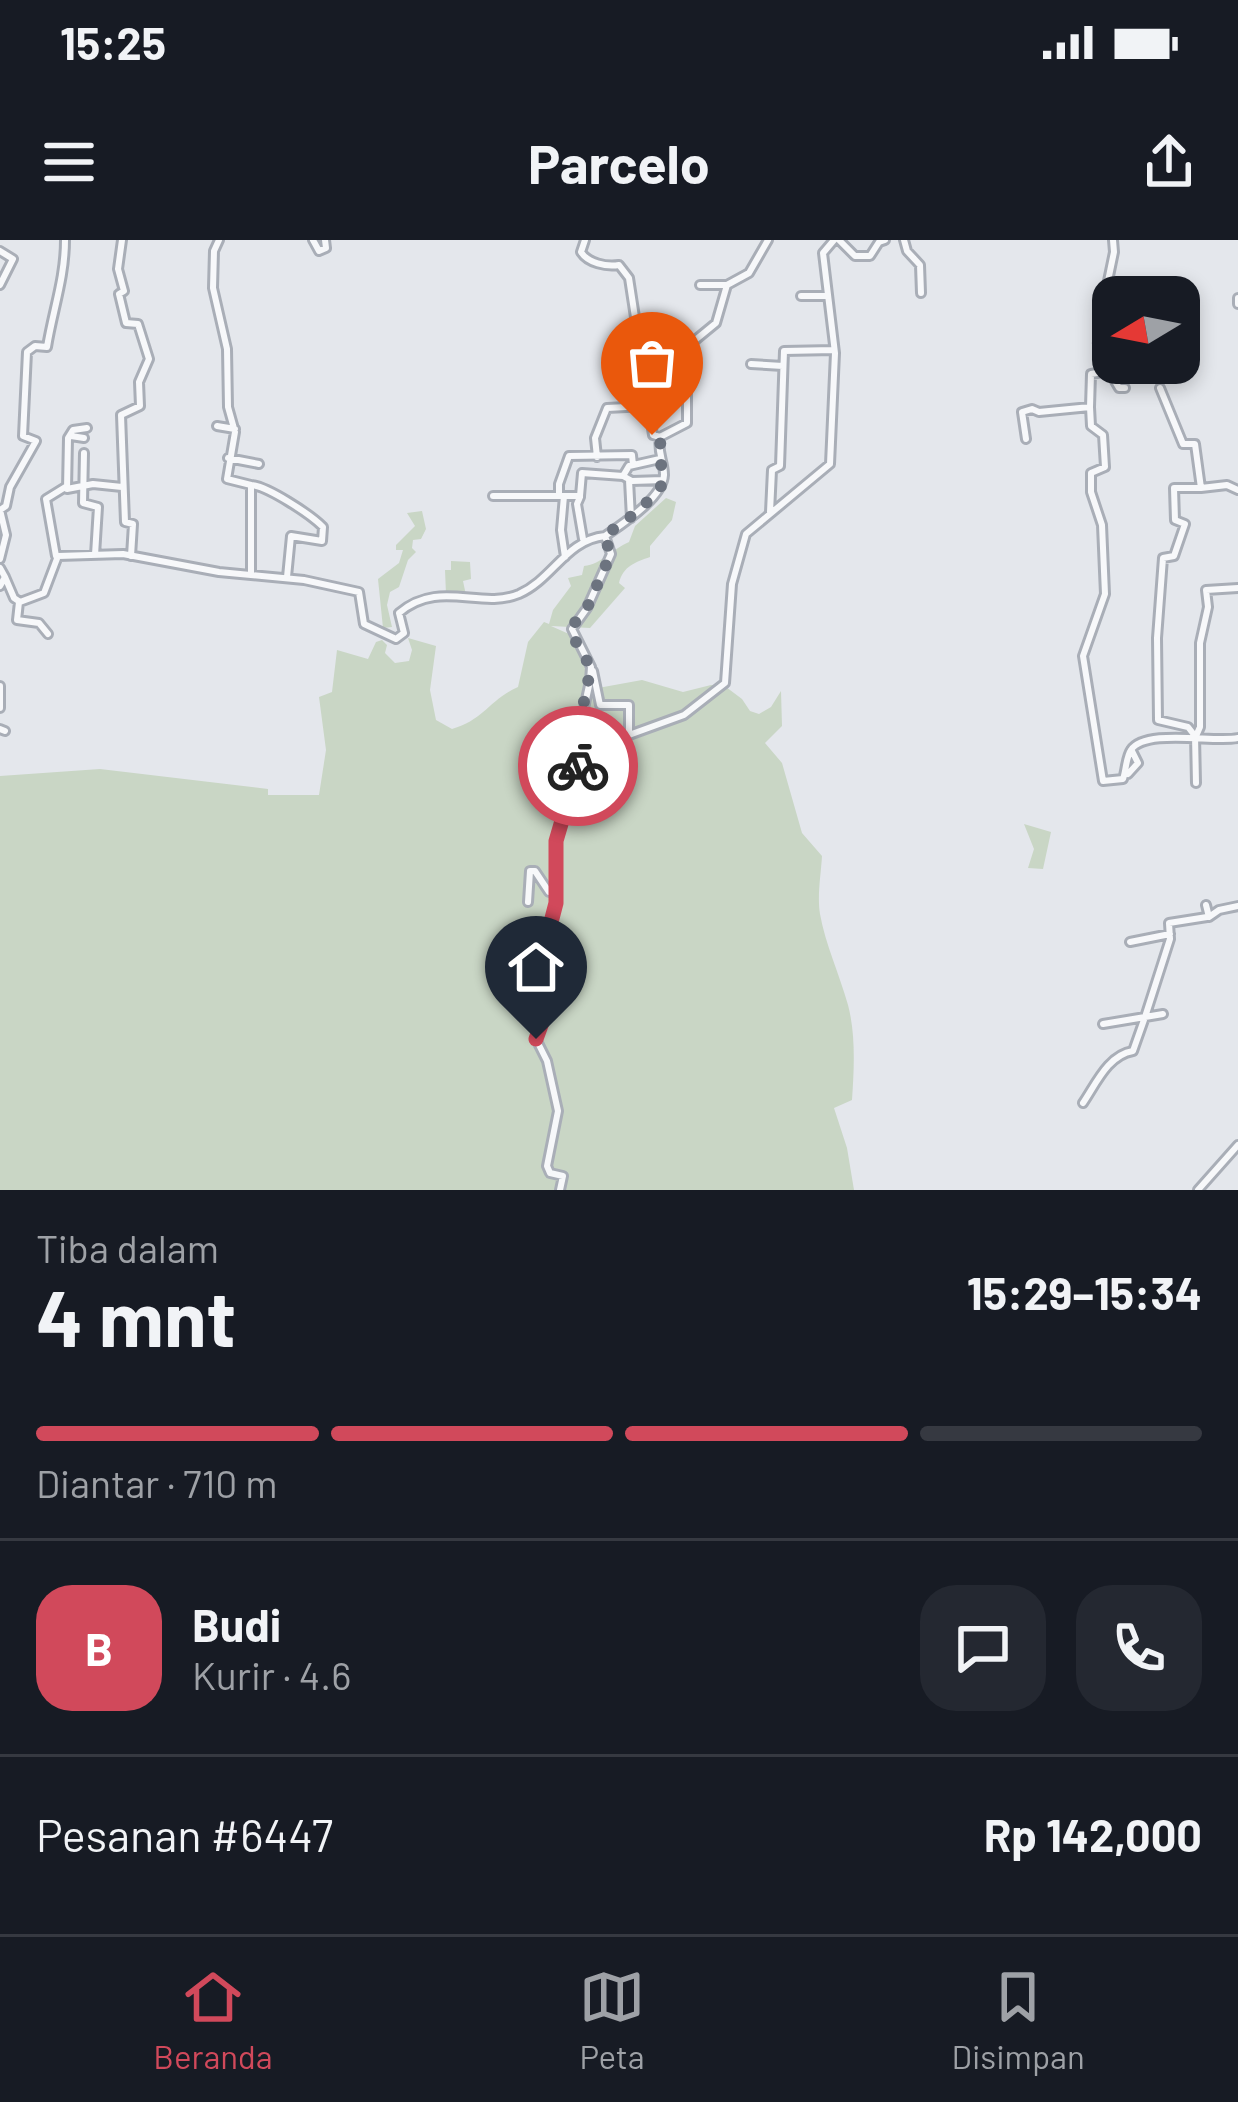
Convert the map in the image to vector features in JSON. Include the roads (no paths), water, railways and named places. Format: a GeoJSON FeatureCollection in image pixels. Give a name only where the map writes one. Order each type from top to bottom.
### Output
{"type":"FeatureCollection","features":[{"type":"Feature","properties":{"kind":"street"},"geometry":{"type":"LineString","coordinates":[[0,559],[6,535],[0,510],[36,441],[23,436],[27,352],[47,346],[63,276],[65,240]]}},
{"type":"Feature","properties":{"kind":"street"},"geometry":{"type":"LineString","coordinates":[[122,240],[118,269],[124,291],[119,302],[126,323],[138,324],[149,362],[139,383],[140,406],[134,412],[121,410],[122,487],[125,522],[133,524],[131,556]]}},
{"type":"Feature","properties":{"kind":"street"},"geometry":{"type":"LineString","coordinates":[[218,240],[213,288],[227,349],[228,411],[235,429],[227,480],[263,486],[307,511],[322,526],[322,541],[291,536],[287,578]]}},
{"type":"Feature","properties":{"kind":"street"},"geometry":{"type":"LineString","coordinates":[[313,240],[319,251],[326,248],[325,240]]}},
{"type":"Feature","properties":{"kind":"street"},"geometry":{"type":"LineString","coordinates":[[585,240],[581,252],[585,258],[604,266],[619,265],[629,278],[652,435],[660,437],[687,424],[687,391],[681,378],[688,346],[716,322],[727,285]]}},
{"type":"Feature","properties":{"kind":"street"},"geometry":{"type":"LineString","coordinates":[[700,285],[727,285],[749,274],[767,240]]}},
{"type":"Feature","properties":{"kind":"street"},"geometry":{"type":"LineString","coordinates":[[604,536],[611,554],[587,608],[572,629],[591,667],[600,705],[628,704],[629,735],[684,715],[724,685],[732,584],[746,534],[830,464],[834,350],[823,254],[837,240],[855,256],[870,256],[885,240]]}},
{"type":"Feature","properties":{"kind":"street"},"geometry":{"type":"LineString","coordinates":[[902,240],[920,266],[921,293]]}},
{"type":"Feature","properties":{"kind":"street"},"geometry":{"type":"LineString","coordinates":[[1109,276],[1113,240]]}},
{"type":"Feature","properties":{"kind":"street"},"geometry":{"type":"LineString","coordinates":[[0,251],[13,259],[0,285]]}},
{"type":"Feature","properties":{"kind":"street"},"geometry":{"type":"LineString","coordinates":[[801,296],[826,296]]}},
{"type":"Feature","properties":{"kind":"street"},"geometry":{"type":"LineString","coordinates":[[638,347],[652,346],[653,358]]}},
{"type":"Feature","properties":{"kind":"street"},"geometry":{"type":"LineString","coordinates":[[770,512],[772,470],[780,466],[786,350],[834,350]]}},
{"type":"Feature","properties":{"kind":"street"},"geometry":{"type":"LineString","coordinates":[[752,364],[783,366]]}},
{"type":"Feature","properties":{"kind":"street"},"geometry":{"type":"LineString","coordinates":[[1092,374],[1091,426],[1101,430],[1105,447],[1104,469],[1090,476],[1102,519],[1105,593],[1083,656],[1103,781],[1122,780],[1131,748],[1148,741],[1238,738]]}},
{"type":"Feature","properties":{"kind":"street"},"geometry":{"type":"LineString","coordinates":[[1116,384],[1125,388]]}},
{"type":"Feature","properties":{"kind":"street"},"geometry":{"type":"LineString","coordinates":[[1160,388],[1182,443],[1195,444],[1201,488]]}},
{"type":"Feature","properties":{"kind":"street"},"geometry":{"type":"LineString","coordinates":[[597,457],[595,438],[606,409],[646,406]]}},
{"type":"Feature","properties":{"kind":"street"},"geometry":{"type":"LineString","coordinates":[[1026,440],[1022,411],[1090,406]]}},
{"type":"Feature","properties":{"kind":"street"},"geometry":{"type":"LineString","coordinates":[[217,426],[235,429]]}},
{"type":"Feature","properties":{"kind":"street"},"geometry":{"type":"LineString","coordinates":[[87,428],[73,430],[68,438],[69,490],[122,487]]}},
{"type":"Feature","properties":{"kind":"street"},"geometry":{"type":"LineString","coordinates":[[71,436],[84,438]]}},
{"type":"Feature","properties":{"kind":"street"},"geometry":{"type":"LineString","coordinates":[[56,556],[131,556],[359,592],[364,624],[396,639],[404,633],[399,613],[416,599],[517,595],[583,539],[604,536],[631,518],[656,494],[663,480],[660,437]]}},
{"type":"Feature","properties":{"kind":"street"},"geometry":{"type":"LineString","coordinates":[[84,453],[83,504],[98,507],[95,555]]}},
{"type":"Feature","properties":{"kind":"street"},"geometry":{"type":"LineString","coordinates":[[565,556],[559,484],[568,456],[632,455],[626,478],[631,518]]}},
{"type":"Feature","properties":{"kind":"street"},"geometry":{"type":"LineString","coordinates":[[582,456],[577,505],[583,539]]}},
{"type":"Feature","properties":{"kind":"street"},"geometry":{"type":"LineString","coordinates":[[228,458],[259,464]]}},
{"type":"Feature","properties":{"kind":"street"},"geometry":{"type":"LineString","coordinates":[[633,465],[660,459]]}},
{"type":"Feature","properties":{"kind":"street"},"geometry":{"type":"LineString","coordinates":[[581,474],[663,480]]}},
{"type":"Feature","properties":{"kind":"street"},"geometry":{"type":"LineString","coordinates":[[250,575],[251,485]]}},
{"type":"Feature","properties":{"kind":"street"},"geometry":{"type":"LineString","coordinates":[[1196,783],[1195,736],[1188,727],[1157,720],[1163,557],[1174,556],[1185,524],[1175,520],[1174,488],[1228,485],[1238,490]]}},
{"type":"Feature","properties":{"kind":"street"},"geometry":{"type":"LineString","coordinates":[[19,602],[44,593],[56,556],[46,499],[67,486]]}},
{"type":"Feature","properties":{"kind":"street"},"geometry":{"type":"LineString","coordinates":[[493,496],[580,496]]}},
{"type":"Feature","properties":{"kind":"street"},"geometry":{"type":"LineString","coordinates":[[0,568],[3,581],[19,602],[17,620],[39,623],[48,634]]}},
{"type":"Feature","properties":{"kind":"street"},"geometry":{"type":"LineString","coordinates":[[1189,746],[1200,727],[1200,643],[1208,607],[1206,590],[1238,588]]}},
{"type":"Feature","properties":{"kind":"street"},"geometry":{"type":"LineString","coordinates":[[560,1190],[563,1176],[550,1173],[547,1166],[557,1105],[547,1061],[536,1039],[555,989],[550,926],[556,841],[578,770],[578,731],[591,667]]}},
{"type":"Feature","properties":{"kind":"street"},"geometry":{"type":"LineString","coordinates":[[0,686],[0,708]]}},
{"type":"Feature","properties":{"kind":"street"},"geometry":{"type":"LineString","coordinates":[[528,902],[530,871],[540,876],[549,892],[555,890]]}},
{"type":"Feature","properties":{"kind":"street"},"geometry":{"type":"LineString","coordinates":[[1083,1103],[1111,1062],[1133,1051],[1170,934],[1168,923],[1238,906]]}},
{"type":"Feature","properties":{"kind":"street"},"geometry":{"type":"LineString","coordinates":[[1130,942],[1170,934]]}},
{"type":"Feature","properties":{"kind":"street"},"geometry":{"type":"LineString","coordinates":[[1103,1024],[1163,1014]]}},
{"type":"Feature","properties":{"kind":"street"},"geometry":{"type":"LineString","coordinates":[[1198,1190],[1238,1145]]}}]}
